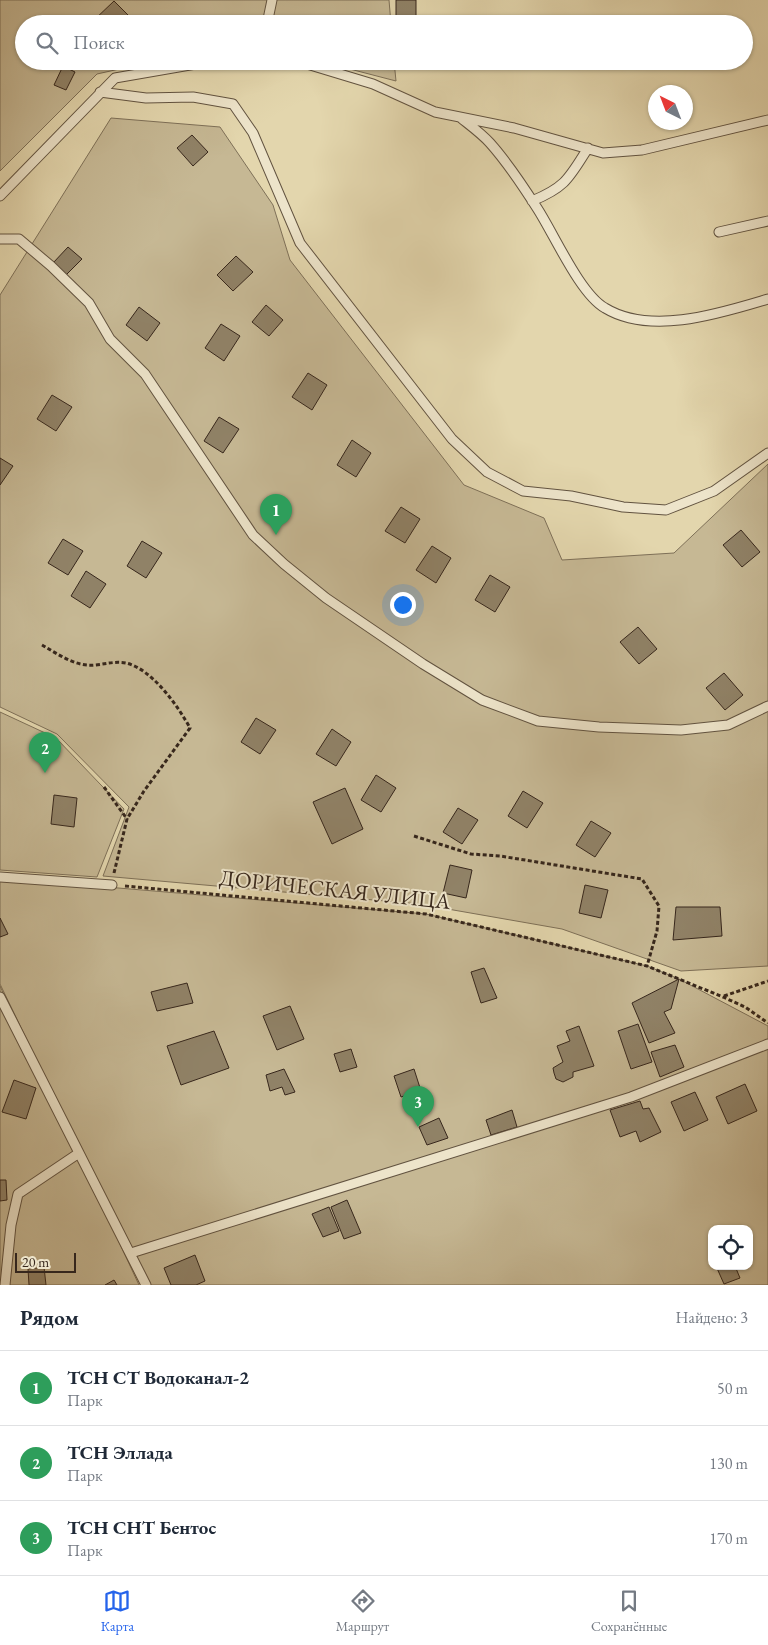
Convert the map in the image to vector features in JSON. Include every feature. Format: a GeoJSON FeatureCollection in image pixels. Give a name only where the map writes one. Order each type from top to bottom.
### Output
{"type":"FeatureCollection","features":[{"type":"Feature","properties":{"kind":"lane"},"geometry":{"type":"LineString","coordinates":[[270,15],[272,0]]}},
{"type":"Feature","properties":{"kind":"lane"},"geometry":{"type":"LineString","coordinates":[[0,196],[115,78],[161,70]]}},
{"type":"Feature","properties":{"kind":"lane"},"geometry":{"type":"LineString","coordinates":[[327,70],[373,84],[435,112],[514,128],[603,153],[642,150],[768,120]]}},
{"type":"Feature","properties":{"kind":"lane"},"geometry":{"type":"LineString","coordinates":[[100,92],[146,98],[193,97],[233,104],[252,133],[300,243],[452,439],[487,472],[523,491],[572,496],[623,508],[666,510],[714,492],[768,453]]}},
{"type":"Feature","properties":{"kind":"lane"},"geometry":{"type":"LineString","coordinates":[[461,117],[490,143],[532,201],[584,289],[604,308],[630,318],[668,321],[711,316],[768,299]]}},
{"type":"Feature","properties":{"kind":"lane"},"geometry":{"type":"LineString","coordinates":[[532,201],[554,192],[571,176],[588,148]]}},
{"type":"Feature","properties":{"kind":"lane"},"geometry":{"type":"LineString","coordinates":[[719,232],[768,221]]}},
{"type":"Feature","properties":{"kind":"lane"},"geometry":{"type":"LineString","coordinates":[[0,238],[19,239],[51,266],[89,303],[110,338],[145,374],[253,535],[284,564],[326,598],[423,664],[482,700],[538,721],[599,727],[681,730],[728,725],[768,706]]}},
{"type":"Feature","properties":{"kind":"lane"},"geometry":{"type":"LineString","coordinates":[[0,877],[112,885]]}},
{"type":"Feature","properties":{"kind":"lane"},"geometry":{"type":"LineString","coordinates":[[0,997],[146,1285]]}},
{"type":"Feature","properties":{"kind":"lane"},"geometry":{"type":"LineString","coordinates":[[131,1253],[630,1097],[768,1044]]}},
{"type":"Feature","properties":{"kind":"lane"},"geometry":{"type":"LineString","coordinates":[[6,1285],[11,1225],[18,1194],[79,1153]]}},
{"type":"Feature","properties":{"kind":"path"},"geometry":{"type":"LineString","coordinates":[[42,645],[71,662],[93,665],[110,662],[127,663],[145,672],[178,706],[190,728],[126,819],[112,885]]}},
{"type":"Feature","properties":{"kind":"path"},"geometry":{"type":"LineString","coordinates":[[104,787],[126,819]]}},
{"type":"Feature","properties":{"kind":"path"},"geometry":{"type":"LineString","coordinates":[[414,836],[471,854],[500,856],[642,879],[659,906],[657,931],[647,966]]}},
{"type":"Feature","properties":{"kind":"path","name":"ДОРИЧЕСКАЯ УЛИЦА"},"geometry":{"type":"LineString","coordinates":[[112,885],[426,914],[647,966],[723,996],[745,1007],[768,1023]]}},
{"type":"Feature","properties":{"kind":"path"},"geometry":{"type":"LineString","coordinates":[[723,996],[768,981]]}},
{"type":"Feature","properties":{"kind":"shaded area"},"geometry":{"type":"Polygon","coordinates":[[[0,0],[389,0],[390,15],[15,15],[15,70],[115,70],[97,74],[0,171],[0,0]]]}},
{"type":"Feature","properties":{"kind":"shaded area"},"geometry":{"type":"Polygon","coordinates":[[[354,70],[395,70],[396,81],[354,70]]]}},
{"type":"Feature","properties":{"kind":"shaded area"},"geometry":{"type":"Polygon","coordinates":[[[111,118],[220,127],[273,205],[290,260],[464,485],[544,518],[562,560],[674,553],[768,464],[768,966],[681,971],[562,929],[419,904],[103,876],[129,807],[57,734],[0,707],[0,295],[111,118]]]}},
{"type":"Feature","properties":{"kind":"shaded area"},"geometry":{"type":"Polygon","coordinates":[[[0,712],[56,738],[124,809],[97,877],[0,870],[0,712]]]}},
{"type":"Feature","properties":{"kind":"shaded area"},"geometry":{"type":"Polygon","coordinates":[[[0,878],[426,914],[647,966],[679,979],[768,1026],[768,1285],[145,1285],[0,984],[0,878]]]}},
{"type":"Feature","properties":{"kind":"shaded area"},"geometry":{"type":"Polygon","coordinates":[[[0,986],[139,1285],[0,1285],[0,986]]]}},
{"type":"Feature","properties":{"kind":"building"},"geometry":{"type":"Polygon","coordinates":[[[396,0],[416,0],[416,15],[396,15],[396,0]]]}},
{"type":"Feature","properties":{"kind":"building"},"geometry":{"type":"Polygon","coordinates":[[[114,1],[128,15],[99,15],[114,1]]]}},
{"type":"Feature","properties":{"kind":"building"},"geometry":{"type":"Polygon","coordinates":[[[61,70],[75,72],[66,90],[54,85],[61,70]]]}},
{"type":"Feature","properties":{"kind":"building"},"geometry":{"type":"Polygon","coordinates":[[[192,135],[208,152],[193,166],[177,148],[192,135]]]}},
{"type":"Feature","properties":{"kind":"building"},"geometry":{"type":"Polygon","coordinates":[[[68,247],[82,259],[66,275],[53,263],[68,247]]]}},
{"type":"Feature","properties":{"kind":"building"},"geometry":{"type":"Polygon","coordinates":[[[236,256],[253,272],[233,291],[217,275],[236,256]]]}},
{"type":"Feature","properties":{"kind":"building"},"geometry":{"type":"Polygon","coordinates":[[[266,305],[283,320],[269,336],[252,322],[266,305]]]}},
{"type":"Feature","properties":{"kind":"building"},"geometry":{"type":"Polygon","coordinates":[[[139,307],[160,323],[147,341],[126,325],[139,307]]]}},
{"type":"Feature","properties":{"kind":"building"},"geometry":{"type":"Polygon","coordinates":[[[221,324],[240,336],[224,361],[205,348],[221,324]]]}},
{"type":"Feature","properties":{"kind":"building"},"geometry":{"type":"Polygon","coordinates":[[[308,373],[327,385],[312,410],[292,397],[308,373]]]}},
{"type":"Feature","properties":{"kind":"building"},"geometry":{"type":"Polygon","coordinates":[[[52,395],[72,407],[56,431],[37,419],[52,395]]]}},
{"type":"Feature","properties":{"kind":"building"},"geometry":{"type":"Polygon","coordinates":[[[219,417],[239,429],[223,453],[204,441],[219,417]]]}},
{"type":"Feature","properties":{"kind":"building"},"geometry":{"type":"Polygon","coordinates":[[[352,440],[371,453],[356,477],[337,465],[352,440]]]}},
{"type":"Feature","properties":{"kind":"building"},"geometry":{"type":"Polygon","coordinates":[[[0,458],[13,466],[0,485],[0,458]]]}},
{"type":"Feature","properties":{"kind":"building"},"geometry":{"type":"Polygon","coordinates":[[[401,507],[420,519],[405,543],[385,531],[401,507]]]}},
{"type":"Feature","properties":{"kind":"building"},"geometry":{"type":"Polygon","coordinates":[[[741,530],[760,552],[742,567],[723,545],[741,530]]]}},
{"type":"Feature","properties":{"kind":"building"},"geometry":{"type":"Polygon","coordinates":[[[63,539],[83,551],[68,575],[48,563],[63,539]]]}},
{"type":"Feature","properties":{"kind":"building"},"geometry":{"type":"Polygon","coordinates":[[[142,541],[162,553],[146,578],[127,566],[142,541]]]}},
{"type":"Feature","properties":{"kind":"building"},"geometry":{"type":"Polygon","coordinates":[[[432,546],[451,558],[436,583],[416,570],[432,546]]]}},
{"type":"Feature","properties":{"kind":"building"},"geometry":{"type":"Polygon","coordinates":[[[86,571],[106,584],[90,608],[71,596],[86,571]]]}},
{"type":"Feature","properties":{"kind":"building"},"geometry":{"type":"Polygon","coordinates":[[[490,575],[510,587],[495,612],[475,600],[490,575]]]}},
{"type":"Feature","properties":{"kind":"building"},"geometry":{"type":"Polygon","coordinates":[[[638,627],[657,649],[639,664],[620,642],[638,627]]]}},
{"type":"Feature","properties":{"kind":"building"},"geometry":{"type":"Polygon","coordinates":[[[724,673],[743,695],[725,710],[706,688],[724,673]]]}},
{"type":"Feature","properties":{"kind":"building"},"geometry":{"type":"Polygon","coordinates":[[[256,718],[276,730],[260,754],[241,742],[256,718]]]}},
{"type":"Feature","properties":{"kind":"building"},"geometry":{"type":"Polygon","coordinates":[[[332,729],[351,742],[336,766],[316,754],[332,729]]]}},
{"type":"Feature","properties":{"kind":"building"},"geometry":{"type":"Polygon","coordinates":[[[376,775],[396,788],[381,812],[361,800],[376,775]]]}},
{"type":"Feature","properties":{"kind":"building"},"geometry":{"type":"Polygon","coordinates":[[[345,788],[363,829],[332,844],[313,802],[345,788]]]}},
{"type":"Feature","properties":{"kind":"building"},"geometry":{"type":"Polygon","coordinates":[[[523,791],[543,803],[527,828],[508,816],[523,791]]]}},
{"type":"Feature","properties":{"kind":"building"},"geometry":{"type":"Polygon","coordinates":[[[54,795],[77,798],[74,827],[51,824],[54,795]]]}},
{"type":"Feature","properties":{"kind":"building"},"geometry":{"type":"Polygon","coordinates":[[[458,808],[478,820],[462,844],[443,832],[458,808]]]}},
{"type":"Feature","properties":{"kind":"building"},"geometry":{"type":"Polygon","coordinates":[[[591,821],[611,833],[595,857],[576,845],[591,821]]]}},
{"type":"Feature","properties":{"kind":"building"},"geometry":{"type":"Polygon","coordinates":[[[450,865],[472,870],[466,898],[443,893],[450,865]]]}},
{"type":"Feature","properties":{"kind":"building"},"geometry":{"type":"Polygon","coordinates":[[[585,885],[608,890],[601,918],[579,913],[585,885]]]}},
{"type":"Feature","properties":{"kind":"building"},"geometry":{"type":"Polygon","coordinates":[[[676,907],[720,907],[722,936],[673,940],[676,907]]]}},
{"type":"Feature","properties":{"kind":"building"},"geometry":{"type":"Polygon","coordinates":[[[0,918],[8,934],[0,937],[0,918]]]}},
{"type":"Feature","properties":{"kind":"building"},"geometry":{"type":"Polygon","coordinates":[[[484,968],[497,998],[481,1003],[471,972],[484,968]]]}},
{"type":"Feature","properties":{"kind":"building"},"geometry":{"type":"Polygon","coordinates":[[[679,979],[671,1009],[664,1012],[675,1033],[649,1043],[632,1003],[679,979]]]}},
{"type":"Feature","properties":{"kind":"building"},"geometry":{"type":"Polygon","coordinates":[[[187,983],[193,1003],[157,1011],[151,992],[187,983]]]}},
{"type":"Feature","properties":{"kind":"building"},"geometry":{"type":"Polygon","coordinates":[[[290,1006],[304,1039],[277,1050],[263,1016],[290,1006]]]}},
{"type":"Feature","properties":{"kind":"building"},"geometry":{"type":"Polygon","coordinates":[[[638,1024],[652,1062],[631,1069],[618,1031],[638,1024]]]}},
{"type":"Feature","properties":{"kind":"building"},"geometry":{"type":"Polygon","coordinates":[[[579,1026],[594,1066],[573,1072],[573,1077],[563,1082],[556,1079],[553,1068],[563,1062],[557,1046],[570,1041],[566,1031],[579,1026]]]}},
{"type":"Feature","properties":{"kind":"building"},"geometry":{"type":"Polygon","coordinates":[[[214,1031],[229,1068],[181,1085],[167,1046],[214,1031]]]}},
{"type":"Feature","properties":{"kind":"building"},"geometry":{"type":"Polygon","coordinates":[[[675,1045],[684,1067],[660,1077],[651,1052],[675,1045]]]}},
{"type":"Feature","properties":{"kind":"building"},"geometry":{"type":"Polygon","coordinates":[[[351,1049],[357,1067],[340,1072],[334,1054],[351,1049]]]}},
{"type":"Feature","properties":{"kind":"building"},"geometry":{"type":"Polygon","coordinates":[[[284,1069],[295,1092],[285,1095],[282,1087],[270,1091],[266,1075],[284,1069]]]}},
{"type":"Feature","properties":{"kind":"building"},"geometry":{"type":"Polygon","coordinates":[[[414,1069],[421,1091],[401,1097],[394,1076],[414,1069]]]}},
{"type":"Feature","properties":{"kind":"building"},"geometry":{"type":"Polygon","coordinates":[[[14,1080],[36,1088],[26,1119],[2,1112],[14,1080]]]}},
{"type":"Feature","properties":{"kind":"building"},"geometry":{"type":"Polygon","coordinates":[[[745,1084],[757,1111],[728,1124],[716,1097],[745,1084]]]}},
{"type":"Feature","properties":{"kind":"building"},"geometry":{"type":"Polygon","coordinates":[[[695,1092],[708,1120],[684,1131],[671,1102],[695,1092]]]}},
{"type":"Feature","properties":{"kind":"building"},"geometry":{"type":"Polygon","coordinates":[[[640,1101],[643,1109],[649,1108],[661,1132],[640,1142],[636,1131],[620,1137],[610,1110],[640,1101]]]}},
{"type":"Feature","properties":{"kind":"building"},"geometry":{"type":"Polygon","coordinates":[[[512,1110],[517,1127],[491,1135],[486,1120],[512,1110]]]}},
{"type":"Feature","properties":{"kind":"building"},"geometry":{"type":"Polygon","coordinates":[[[439,1118],[448,1138],[427,1145],[419,1127],[439,1118]]]}},
{"type":"Feature","properties":{"kind":"building"},"geometry":{"type":"Polygon","coordinates":[[[0,1180],[6,1180],[7,1200],[0,1201],[0,1180]]]}},
{"type":"Feature","properties":{"kind":"building"},"geometry":{"type":"Polygon","coordinates":[[[347,1200],[361,1233],[344,1239],[331,1207],[347,1200]]]}},
{"type":"Feature","properties":{"kind":"building"},"geometry":{"type":"Polygon","coordinates":[[[329,1207],[339,1231],[323,1237],[312,1214],[329,1207]]]}},
{"type":"Feature","properties":{"kind":"building"},"geometry":{"type":"Polygon","coordinates":[[[195,1255],[205,1281],[196,1285],[171,1285],[164,1268],[195,1255]]]}},
{"type":"Feature","properties":{"kind":"building"},"geometry":{"type":"Polygon","coordinates":[[[44,1267],[46,1285],[29,1285],[28,1269],[44,1267]]]}},
{"type":"Feature","properties":{"kind":"building"},"geometry":{"type":"Polygon","coordinates":[[[718,1270],[737,1270],[740,1278],[724,1284],[718,1270]]]}},
{"type":"Feature","properties":{"kind":"building"},"geometry":{"type":"Polygon","coordinates":[[[114,1280],[117,1285],[105,1285],[114,1280]]]}},
{"type":"Feature","properties":{"kind":"place","name":"ТСН СТ Водоканал-2"},"geometry":{"type":"Point","coordinates":[276,535]}},
{"type":"Feature","properties":{"kind":"place","name":"ТСН Эллада"},"geometry":{"type":"Point","coordinates":[45,773]}},
{"type":"Feature","properties":{"kind":"place","name":"ТСН СНТ Бентос"},"geometry":{"type":"Point","coordinates":[418,1127]}}]}
